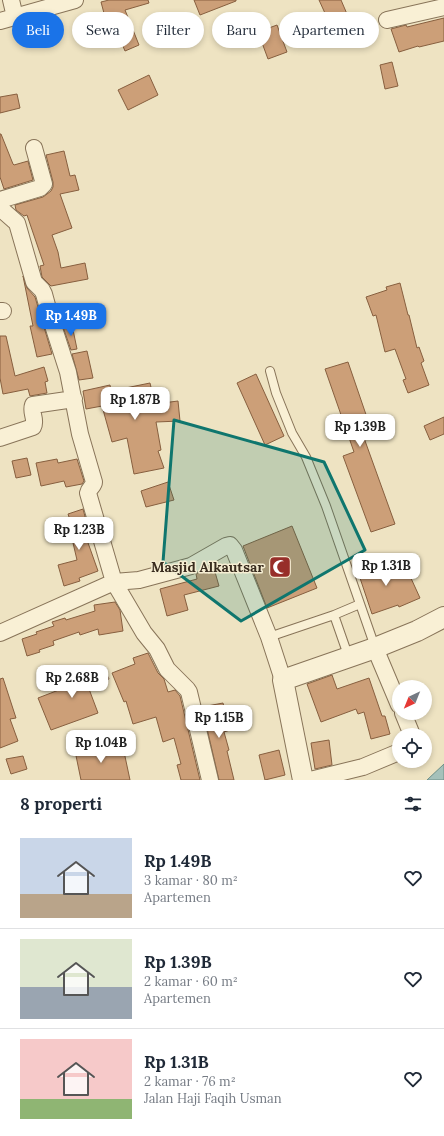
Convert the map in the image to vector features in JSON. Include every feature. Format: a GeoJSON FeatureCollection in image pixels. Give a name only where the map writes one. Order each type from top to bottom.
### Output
{"type":"FeatureCollection","features":[{"type":"Feature","properties":{"kind":"street"},"geometry":{"type":"LineString","coordinates":[[11,0],[8,19],[75,0]]}},
{"type":"Feature","properties":{"kind":"street"},"geometry":{"type":"LineString","coordinates":[[388,20],[444,7]]}},
{"type":"Feature","properties":{"kind":"street"},"geometry":{"type":"LineString","coordinates":[[0,200],[40,188],[44,184],[34,148]]}},
{"type":"Feature","properties":{"kind":"street"},"geometry":{"type":"LineString","coordinates":[[0,208],[15,220],[19,227],[34,282],[44,294],[68,372],[82,440],[94,482],[94,485],[90,488],[88,493],[114,582],[144,633],[157,649],[167,669],[187,688],[189,692],[210,780]]}},
{"type":"Feature","properties":{"kind":"street"},"geometry":{"type":"LineString","coordinates":[[0,438],[33,428],[35,423],[32,410],[33,405],[74,399]]}},
{"type":"Feature","properties":{"kind":"street"},"geometry":{"type":"LineString","coordinates":[[0,633],[114,582],[139,580],[191,566],[230,545],[234,550],[269,638],[283,680],[303,780]]}},
{"type":"Feature","properties":{"kind":"street"},"geometry":{"type":"LineString","coordinates":[[283,680],[375,648],[417,631],[444,617]]}},
{"type":"Feature","properties":{"kind":"street"},"geometry":{"type":"LineString","coordinates":[[375,648],[392,688]]}},
{"type":"Feature","properties":{"kind":"street"},"geometry":{"type":"LineString","coordinates":[[310,780],[363,767],[392,755]]}},
{"type":"Feature","properties":{"kind":"lane"},"geometry":{"type":"LineString","coordinates":[[270,371],[276,393],[292,433],[306,457],[326,506],[375,648]]}},
{"type":"Feature","properties":{"kind":"lane"},"geometry":{"type":"LineString","coordinates":[[269,638],[334,615],[360,604]]}},
{"type":"Feature","properties":{"kind":"lane"},"geometry":{"type":"LineString","coordinates":[[334,615],[349,658]]}},
{"type":"Feature","properties":{"kind":"highlighted area"},"geometry":{"type":"Polygon","coordinates":[[[174,420],[324,462],[365,550],[241,621],[163,562],[174,420]]]}},
{"type":"Feature","properties":{"kind":"water"},"geometry":{"type":"Polygon","coordinates":[[[444,764],[444,780],[427,780],[444,764]]]}},
{"type":"Feature","properties":{"kind":"building"},"geometry":{"type":"Polygon","coordinates":[[[109,0],[148,0],[149,3],[125,10],[126,12],[104,12],[101,2],[109,0]]]}},
{"type":"Feature","properties":{"kind":"building"},"geometry":{"type":"Polygon","coordinates":[[[194,0],[236,0],[204,13],[204,12],[199,12],[194,0]]]}},
{"type":"Feature","properties":{"kind":"building"},"geometry":{"type":"Polygon","coordinates":[[[319,0],[341,0],[346,12],[324,12],[319,0]]]}},
{"type":"Feature","properties":{"kind":"building"},"geometry":{"type":"Polygon","coordinates":[[[444,18],[444,41],[418,46],[399,52],[391,29],[406,25],[407,27],[444,18]]]}},
{"type":"Feature","properties":{"kind":"building"},"geometry":{"type":"Polygon","coordinates":[[[277,25],[279,30],[279,48],[286,48],[287,52],[268,59],[264,48],[271,48],[271,27],[277,25]]]}},
{"type":"Feature","properties":{"kind":"building"},"geometry":{"type":"Polygon","coordinates":[[[134,32],[139,45],[134,47],[134,32]]]}},
{"type":"Feature","properties":{"kind":"building"},"geometry":{"type":"Polygon","coordinates":[[[124,48],[132,48],[125,51],[124,48]]]}},
{"type":"Feature","properties":{"kind":"building"},"geometry":{"type":"Polygon","coordinates":[[[392,62],[398,86],[385,89],[380,65],[392,62]]]}},
{"type":"Feature","properties":{"kind":"building"},"geometry":{"type":"Polygon","coordinates":[[[149,75],[158,95],[128,110],[118,90],[149,75]]]}},
{"type":"Feature","properties":{"kind":"building"},"geometry":{"type":"Polygon","coordinates":[[[17,94],[20,108],[0,113],[0,97],[17,94]]]}},
{"type":"Feature","properties":{"kind":"building"},"geometry":{"type":"Polygon","coordinates":[[[0,134],[14,165],[28,161],[33,180],[4,189],[0,177],[0,134]]]}},
{"type":"Feature","properties":{"kind":"building"},"geometry":{"type":"Polygon","coordinates":[[[64,151],[70,176],[75,175],[79,190],[60,194],[72,228],[52,235],[58,252],[61,268],[85,263],[88,279],[51,286],[42,277],[40,266],[44,265],[27,215],[24,216],[16,210],[15,205],[43,197],[51,191],[53,182],[46,155],[64,151]]]}},
{"type":"Feature","properties":{"kind":"building"},"geometry":{"type":"Polygon","coordinates":[[[23,276],[27,288],[35,297],[52,354],[37,357],[30,326],[33,326],[23,276]]]}},
{"type":"Feature","properties":{"kind":"building"},"geometry":{"type":"Polygon","coordinates":[[[400,283],[417,348],[419,347],[424,361],[421,363],[429,385],[408,393],[403,380],[406,379],[395,349],[385,352],[376,315],[373,316],[366,297],[387,290],[386,287],[400,283]]]}},
{"type":"Feature","properties":{"kind":"building"},"geometry":{"type":"Polygon","coordinates":[[[72,325],[77,349],[71,350],[63,327],[72,325]]]}},
{"type":"Feature","properties":{"kind":"building"},"geometry":{"type":"Polygon","coordinates":[[[0,336],[6,336],[15,376],[44,367],[48,381],[45,382],[47,393],[30,396],[28,389],[3,394],[0,378],[0,336]]]}},
{"type":"Feature","properties":{"kind":"building"},"geometry":{"type":"Polygon","coordinates":[[[87,351],[93,378],[79,380],[72,354],[87,351]]]}},
{"type":"Feature","properties":{"kind":"building"},"geometry":{"type":"Polygon","coordinates":[[[348,362],[373,435],[364,438],[395,524],[371,532],[343,456],[354,452],[325,369],[348,362]]]}},
{"type":"Feature","properties":{"kind":"building"},"geometry":{"type":"Polygon","coordinates":[[[256,374],[284,436],[265,445],[237,383],[256,374]]]}},
{"type":"Feature","properties":{"kind":"building"},"geometry":{"type":"Polygon","coordinates":[[[150,383],[155,404],[178,401],[180,421],[156,422],[161,450],[158,451],[164,468],[134,474],[127,438],[112,442],[102,406],[86,409],[83,391],[110,385],[111,391],[150,383]]]}},
{"type":"Feature","properties":{"kind":"building"},"geometry":{"type":"Polygon","coordinates":[[[444,417],[444,434],[430,440],[424,426],[444,417]]]}},
{"type":"Feature","properties":{"kind":"building"},"geometry":{"type":"Polygon","coordinates":[[[27,458],[31,475],[16,478],[12,461],[27,458]]]}},
{"type":"Feature","properties":{"kind":"building"},"geometry":{"type":"Polygon","coordinates":[[[57,459],[58,463],[77,459],[84,481],[82,484],[66,487],[64,481],[41,486],[36,463],[57,459]]]}},
{"type":"Feature","properties":{"kind":"building"},"geometry":{"type":"Polygon","coordinates":[[[168,482],[174,500],[146,507],[141,491],[168,482]]]}},
{"type":"Feature","properties":{"kind":"building"},"geometry":{"type":"Polygon","coordinates":[[[83,509],[91,539],[87,540],[98,571],[79,578],[80,581],[64,586],[58,565],[77,560],[70,530],[73,529],[68,514],[83,509]]]}},
{"type":"Feature","properties":{"kind":"building","name":"Masjid Alkautsar"},"geometry":{"type":"Polygon","coordinates":[[[292,526],[317,588],[267,608],[243,546],[292,526]]]}},
{"type":"Feature","properties":{"kind":"building"},"geometry":{"type":"Polygon","coordinates":[[[376,559],[382,576],[405,565],[420,598],[399,607],[398,605],[372,614],[356,566],[376,559]]]}},
{"type":"Feature","properties":{"kind":"building"},"geometry":{"type":"Polygon","coordinates":[[[213,565],[219,586],[184,595],[188,610],[167,616],[160,589],[197,579],[196,574],[213,565]]]}},
{"type":"Feature","properties":{"kind":"building"},"geometry":{"type":"Polygon","coordinates":[[[115,602],[120,610],[123,631],[99,635],[98,629],[80,635],[79,632],[53,641],[54,645],[39,650],[40,652],[27,656],[22,639],[37,634],[36,632],[54,626],[52,622],[65,618],[66,620],[95,611],[94,605],[115,602]]]}},
{"type":"Feature","properties":{"kind":"building"},"geometry":{"type":"Polygon","coordinates":[[[148,653],[158,673],[164,679],[168,692],[175,690],[180,696],[200,780],[181,780],[177,765],[181,764],[174,738],[163,742],[156,717],[133,724],[126,701],[124,702],[112,673],[135,664],[133,658],[148,653]]]}},
{"type":"Feature","properties":{"kind":"building"},"geometry":{"type":"Polygon","coordinates":[[[103,667],[109,679],[89,689],[98,713],[51,730],[38,698],[64,688],[61,679],[82,671],[84,677],[103,667]]]}},
{"type":"Feature","properties":{"kind":"building"},"geometry":{"type":"Polygon","coordinates":[[[332,675],[337,689],[369,678],[382,716],[385,716],[390,734],[371,739],[364,712],[358,714],[356,709],[321,722],[307,684],[332,675]]]}},
{"type":"Feature","properties":{"kind":"building"},"geometry":{"type":"Polygon","coordinates":[[[3,678],[16,718],[10,719],[18,741],[0,748],[0,679],[3,678]]]}},
{"type":"Feature","properties":{"kind":"building"},"geometry":{"type":"Polygon","coordinates":[[[223,703],[230,730],[224,732],[229,750],[227,751],[234,780],[219,780],[202,707],[223,703]]]}},
{"type":"Feature","properties":{"kind":"building"},"geometry":{"type":"Polygon","coordinates":[[[329,740],[332,765],[315,769],[311,743],[329,740]]]}},
{"type":"Feature","properties":{"kind":"building"},"geometry":{"type":"Polygon","coordinates":[[[93,742],[95,753],[123,747],[130,780],[81,780],[74,746],[93,742]]]}},
{"type":"Feature","properties":{"kind":"building"},"geometry":{"type":"Polygon","coordinates":[[[279,750],[285,775],[265,780],[259,755],[279,750]]]}},
{"type":"Feature","properties":{"kind":"building"},"geometry":{"type":"Polygon","coordinates":[[[23,756],[27,769],[11,774],[6,759],[23,756]]]}},
{"type":"Feature","properties":{"kind":"place","name":"Masjid Alkautsar"},"geometry":{"type":"Point","coordinates":[280,567]}}]}
